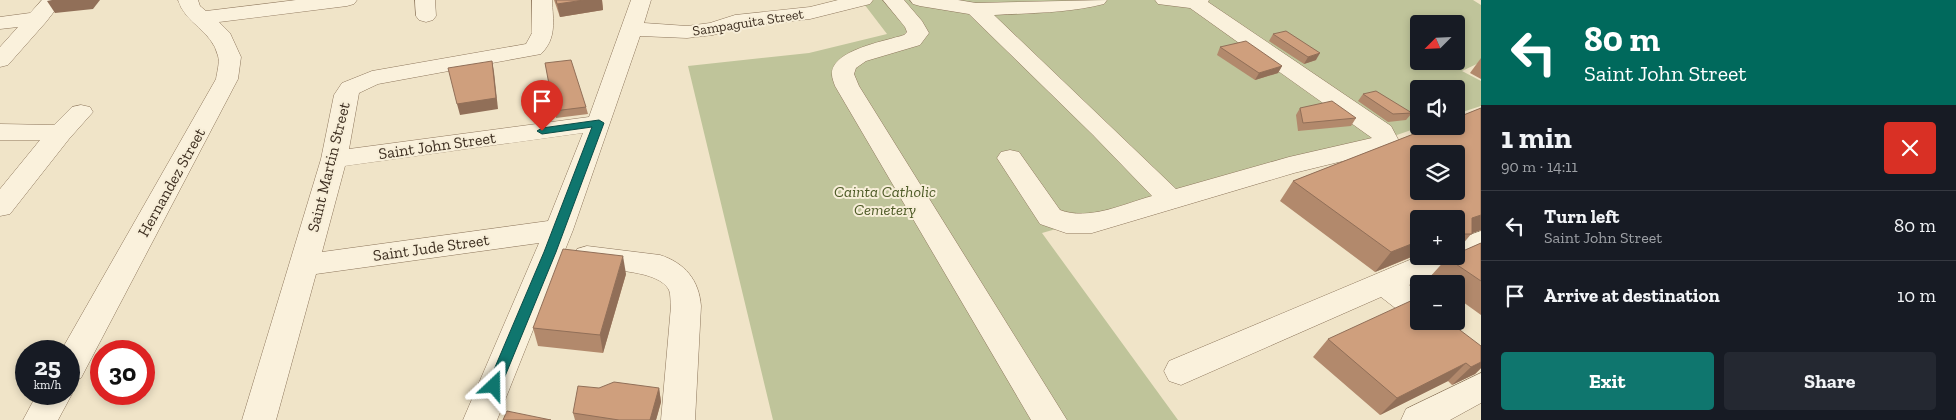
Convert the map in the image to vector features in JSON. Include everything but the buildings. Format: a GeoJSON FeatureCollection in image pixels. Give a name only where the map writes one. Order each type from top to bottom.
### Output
{"type":"FeatureCollection","features":[{"type":"Feature","properties":{"kind":"street"},"geometry":{"type":"LineString","coordinates":[[0,60],[53,0]]}},
{"type":"Feature","properties":{"kind":"street"},"geometry":{"type":"LineString","coordinates":[[193,9],[347,0]]}},
{"type":"Feature","properties":{"kind":"street","name":"Saint Martin Street"},"geometry":{"type":"LineString","coordinates":[[258,420],[334,159],[346,95],[350,88],[372,78],[533,49],[541,43],[543,37],[542,0]]}},
{"type":"Feature","properties":{"kind":"street"},"geometry":{"type":"LineString","coordinates":[[480,420],[554,241],[599,123],[641,0]]}},
{"type":"Feature","properties":{"kind":"street","name":"Sampaguita Street"},"geometry":{"type":"LineString","coordinates":[[631,29],[687,32],[713,28],[735,21],[805,6],[863,0]]}},
{"type":"Feature","properties":{"kind":"street"},"geometry":{"type":"LineString","coordinates":[[893,0],[915,25],[918,33],[912,40],[858,56],[845,65],[843,74],[847,86],[1050,420]]}},
{"type":"Feature","properties":{"kind":"street"},"geometry":{"type":"LineString","coordinates":[[920,0],[976,9],[1056,6],[1097,0]]}},
{"type":"Feature","properties":{"kind":"street"},"geometry":{"type":"LineString","coordinates":[[1010,158],[1050,217],[1066,223],[1092,223],[1289,166],[1383,143],[1386,140],[1382,132],[1196,1],[1178,3],[1165,0]]}},
{"type":"Feature","properties":{"kind":"street","name":"Hernandez Street"},"geometry":{"type":"LineString","coordinates":[[80,348],[227,78],[230,57],[219,33],[193,9]]}},
{"type":"Feature","properties":{"kind":"street"},"geometry":{"type":"LineString","coordinates":[[976,9],[1102,130],[1171,200]]}},
{"type":"Feature","properties":{"kind":"street"},"geometry":{"type":"LineString","coordinates":[[0,23],[39,18]]}},
{"type":"Feature","properties":{"kind":"street"},"geometry":{"type":"LineString","coordinates":[[0,207],[60,133],[81,112]]}},
{"type":"Feature","properties":{"kind":"street","name":"Saint John Street"},"geometry":{"type":"LineString","coordinates":[[334,159],[599,123]]}},
{"type":"Feature","properties":{"kind":"street"},"geometry":{"type":"LineString","coordinates":[[0,132],[60,133]]}},
{"type":"Feature","properties":{"kind":"street","name":"Saint Jude Street"},"geometry":{"type":"LineString","coordinates":[[302,265],[554,241],[660,266],[676,277],[685,291],[686,306],[678,420]]}},
{"type":"Feature","properties":{"kind":"street"},"geometry":{"type":"LineString","coordinates":[[1465,248],[1481,241]]}},
{"type":"Feature","properties":{"kind":"street"},"geometry":{"type":"LineString","coordinates":[[1181,371],[1427,265]]}},
{"type":"Feature","properties":{"kind":"street"},"geometry":{"type":"LineString","coordinates":[[1385,284],[1410,303]]}},
{"type":"Feature","properties":{"kind":"street"},"geometry":{"type":"LineString","coordinates":[[1418,420],[1481,387]]}},
{"type":"Feature","properties":{"kind":"street"},"geometry":{"type":"LineString","coordinates":[[40,420],[49,405]]}},
{"type":"Feature","properties":{"kind":"green space","name":"Cainta Catholic Cemetery"},"geometry":{"type":"Polygon","coordinates":[[[861,0],[1473,0],[1481,5],[1481,62],[1465,70],[1465,15],[1410,15],[1410,70],[1464,70],[1462,71],[1481,81],[1481,106],[1465,111],[1465,80],[1410,80],[1410,130],[1042,233],[1178,420],[773,420],[688,66],[809,53],[887,34],[861,0]]]}},
{"type":"Feature","properties":{"kind":"route"},"geometry":{"type":"LineString","coordinates":[[494,386],[550,252],[599,123],[542,131]]}}]}
